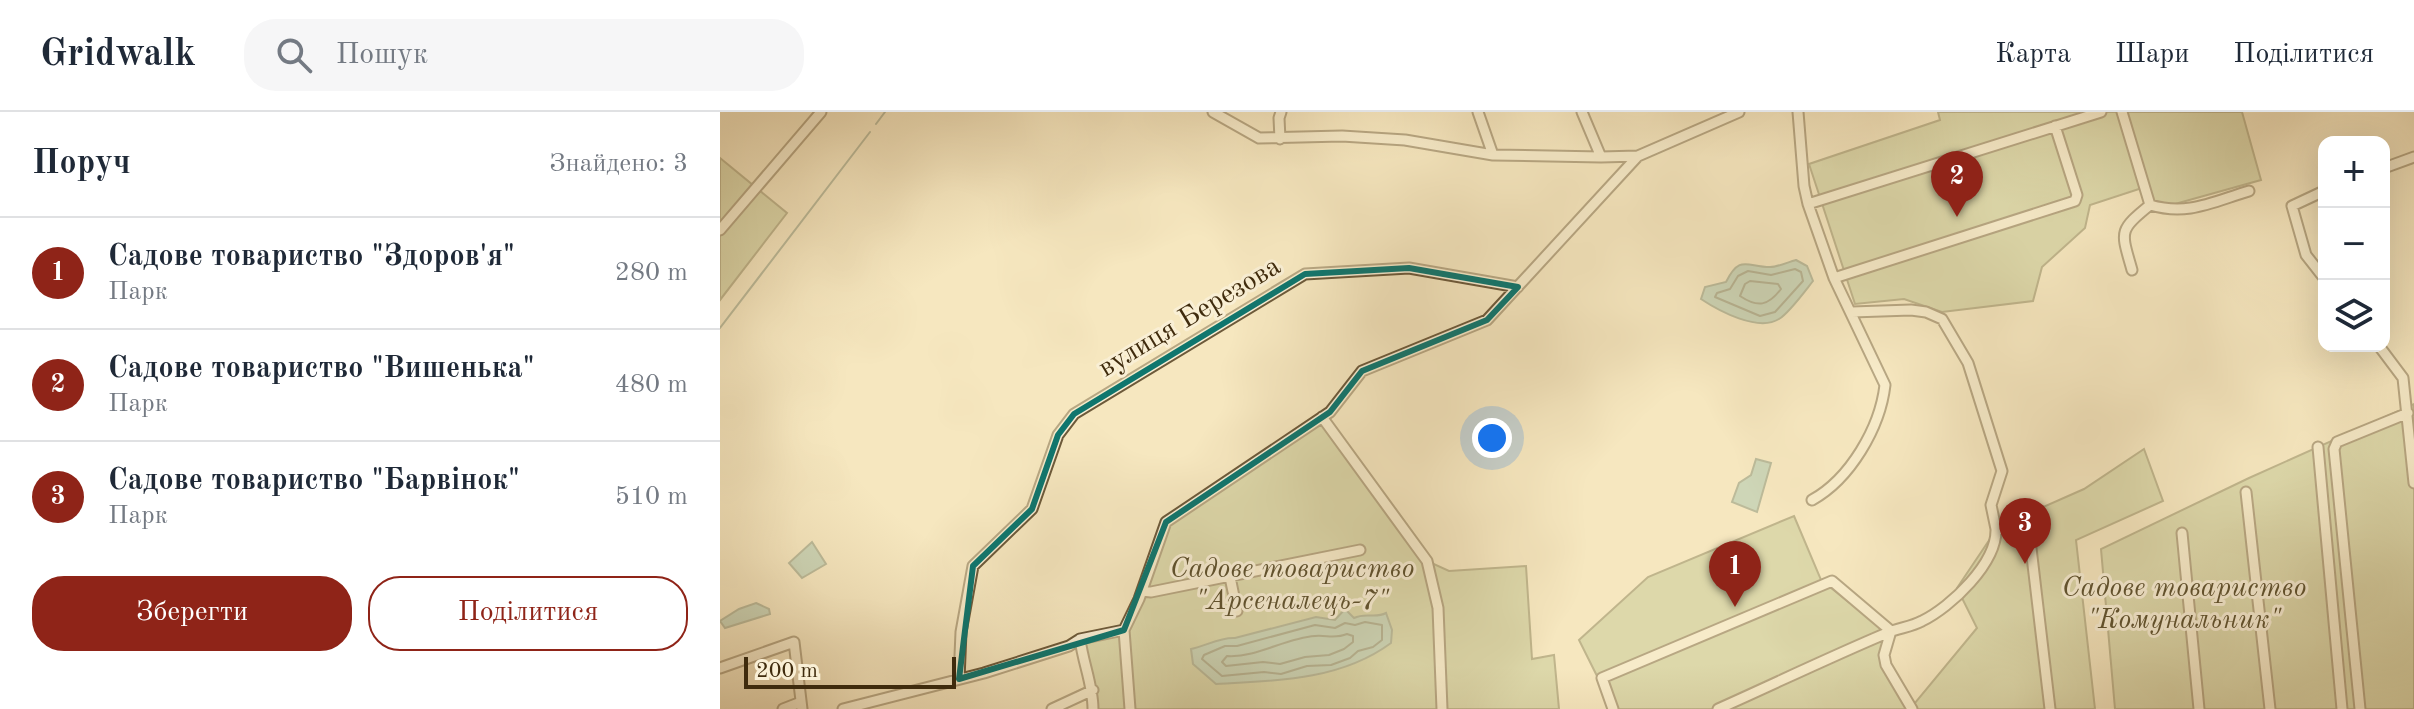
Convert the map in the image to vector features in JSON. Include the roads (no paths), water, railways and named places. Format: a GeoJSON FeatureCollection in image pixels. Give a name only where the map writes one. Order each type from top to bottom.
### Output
{"type":"FeatureCollection","features":[{"type":"Feature","properties":{"kind":"street"},"geometry":{"type":"LineString","coordinates":[[720,230],[821,112]]}},
{"type":"Feature","properties":{"kind":"street"},"geometry":{"type":"LineString","coordinates":[[1213,112],[1259,138],[1342,136],[1405,140],[1493,155],[1601,157],[1638,156],[1739,112]]}},
{"type":"Feature","properties":{"kind":"street"},"geometry":{"type":"LineString","coordinates":[[1280,139],[1281,112]]}},
{"type":"Feature","properties":{"kind":"street"},"geometry":{"type":"LineString","coordinates":[[1478,112],[1493,155]]}},
{"type":"Feature","properties":{"kind":"street"},"geometry":{"type":"LineString","coordinates":[[1582,112],[1601,157]]}},
{"type":"Feature","properties":{"kind":"street"},"geometry":{"type":"LineString","coordinates":[[1798,112],[1802,175],[1808,204],[1834,278],[1882,375],[1884,395],[1871,432],[1853,461],[1826,492],[1812,500]]}},
{"type":"Feature","properties":{"kind":"street"},"geometry":{"type":"LineString","coordinates":[[1808,204],[2101,112]]}},
{"type":"Feature","properties":{"kind":"street"},"geometry":{"type":"LineString","coordinates":[[2122,112],[2150,205]]}},
{"type":"Feature","properties":{"kind":"street"},"geometry":{"type":"LineString","coordinates":[[1834,278],[2075,201],[2077,195],[2055,126]]}},
{"type":"Feature","properties":{"kind":"street"},"geometry":{"type":"LineString","coordinates":[[1130,709],[1124,630],[1142,591],[1166,522],[1330,412],[1362,371],[1487,320],[1638,156]]}},
{"type":"Feature","properties":{"kind":"street"},"geometry":{"type":"LineString","coordinates":[[2390,166],[2414,157]]}},
{"type":"Feature","properties":{"kind":"street"},"geometry":{"type":"LineString","coordinates":[[2150,205],[2170,211],[2189,210],[2249,191]]}},
{"type":"Feature","properties":{"kind":"street"},"geometry":{"type":"LineString","coordinates":[[2318,194],[2292,206],[2306,255],[2318,270]]}},
{"type":"Feature","properties":{"kind":"street"},"geometry":{"type":"LineString","coordinates":[[2132,270],[2123,238],[2128,223],[2150,205]]}},
{"type":"Feature","properties":{"kind":"street","name":"вулиця Березова"},"geometry":{"type":"LineString","coordinates":[[959,679],[961,632],[973,566],[1032,509],[1058,435],[1074,414],[1305,274],[1409,268],[1518,287]]}},
{"type":"Feature","properties":{"kind":"street"},"geometry":{"type":"LineString","coordinates":[[1718,709],[1891,631],[1922,621],[1962,593],[1996,541],[1991,505],[2002,471],[1968,363],[1942,319],[1911,310],[1852,312]]}},
{"type":"Feature","properties":{"kind":"street"},"geometry":{"type":"LineString","coordinates":[[2384,352],[2403,378],[2414,483]]}},
{"type":"Feature","properties":{"kind":"street"},"geometry":{"type":"LineString","coordinates":[[2360,709],[2334,449],[2337,442],[2408,413]]}},
{"type":"Feature","properties":{"kind":"street"},"geometry":{"type":"LineString","coordinates":[[1322,417],[1427,561],[1438,608],[1442,709]]}},
{"type":"Feature","properties":{"kind":"street"},"geometry":{"type":"LineString","coordinates":[[2318,447],[2342,709]]}},
{"type":"Feature","properties":{"kind":"street"},"geometry":{"type":"LineString","coordinates":[[2246,492],[2270,709]]}},
{"type":"Feature","properties":{"kind":"street"},"geometry":{"type":"LineString","coordinates":[[1996,529],[2029,531],[2050,709]]}},
{"type":"Feature","properties":{"kind":"street"},"geometry":{"type":"LineString","coordinates":[[2182,533],[2199,709]]}},
{"type":"Feature","properties":{"kind":"street"},"geometry":{"type":"LineString","coordinates":[[1142,591],[1151,592],[1360,550]]}},
{"type":"Feature","properties":{"kind":"street"},"geometry":{"type":"LineString","coordinates":[[1230,577],[1237,611]]}},
{"type":"Feature","properties":{"kind":"street"},"geometry":{"type":"LineString","coordinates":[[1613,709],[1602,678],[1832,581],[1891,631]]}},
{"type":"Feature","properties":{"kind":"street"},"geometry":{"type":"LineString","coordinates":[[843,709],[959,679],[1069,646],[1080,639],[1124,630]]}},
{"type":"Feature","properties":{"kind":"street"},"geometry":{"type":"LineString","coordinates":[[1891,631],[1884,655],[1886,665],[1912,709]]}},
{"type":"Feature","properties":{"kind":"street"},"geometry":{"type":"LineString","coordinates":[[1080,639],[1083,663],[1093,690],[1093,709]]}},
{"type":"Feature","properties":{"kind":"street"},"geometry":{"type":"LineString","coordinates":[[720,668],[794,642],[801,706],[783,709]]}},
{"type":"Feature","properties":{"kind":"street"},"geometry":{"type":"LineString","coordinates":[[1052,709],[1093,690]]}},
{"type":"Feature","properties":{"kind":"water"},"geometry":{"type":"Polygon","coordinates":[[[1796,260],[1807,266],[1813,281],[1779,319],[1750,322],[1701,299],[1705,287],[1726,282],[1740,265],[1773,267],[1796,260]]]}},
{"type":"Feature","properties":{"kind":"water"},"geometry":{"type":"Polygon","coordinates":[[[1756,459],[1771,463],[1757,512],[1732,502],[1739,483],[1751,475],[1756,459]]]}},
{"type":"Feature","properties":{"kind":"water"},"geometry":{"type":"Polygon","coordinates":[[[812,542],[826,564],[802,578],[789,563],[812,542]]]}},
{"type":"Feature","properties":{"kind":"water"},"geometry":{"type":"Polygon","coordinates":[[[756,603],[769,609],[770,614],[725,628],[720,621],[739,609],[756,603]]]}},
{"type":"Feature","properties":{"kind":"water"},"geometry":{"type":"Polygon","coordinates":[[[1345,609],[1354,618],[1386,613],[1392,630],[1391,643],[1351,665],[1285,679],[1216,684],[1193,664],[1191,649],[1316,617],[1335,620],[1345,609]]]}},
{"type":"Feature","properties":{"kind":"waterway"},"geometry":{"type":"LineString","coordinates":[[876,124],[885,112]]}},
{"type":"Feature","properties":{"kind":"waterway"},"geometry":{"type":"LineString","coordinates":[[720,328],[870,132]]}},
{"type":"Feature","properties":{"kind":"place","name":"Садове товариство \"Вишенька\""},"geometry":{"type":"Point","coordinates":[1957,217]}},
{"type":"Feature","properties":{"kind":"place","name":"Садове товариство \"Барвінок\""},"geometry":{"type":"Point","coordinates":[2025,564]}},
{"type":"Feature","properties":{"kind":"place","name":"Садове товариство \"Здоров'я\""},"geometry":{"type":"Point","coordinates":[1735,607]}},
{"type":"Feature","properties":{"kind":"park label","name":"Садове товариство \"Арсеналець-7\""},"geometry":{"type":"Point","coordinates":[1292,586]}},
{"type":"Feature","properties":{"kind":"park label","name":"Садове товариство \"Комунальник\""},"geometry":{"type":"Point","coordinates":[2184,605]}}]}
